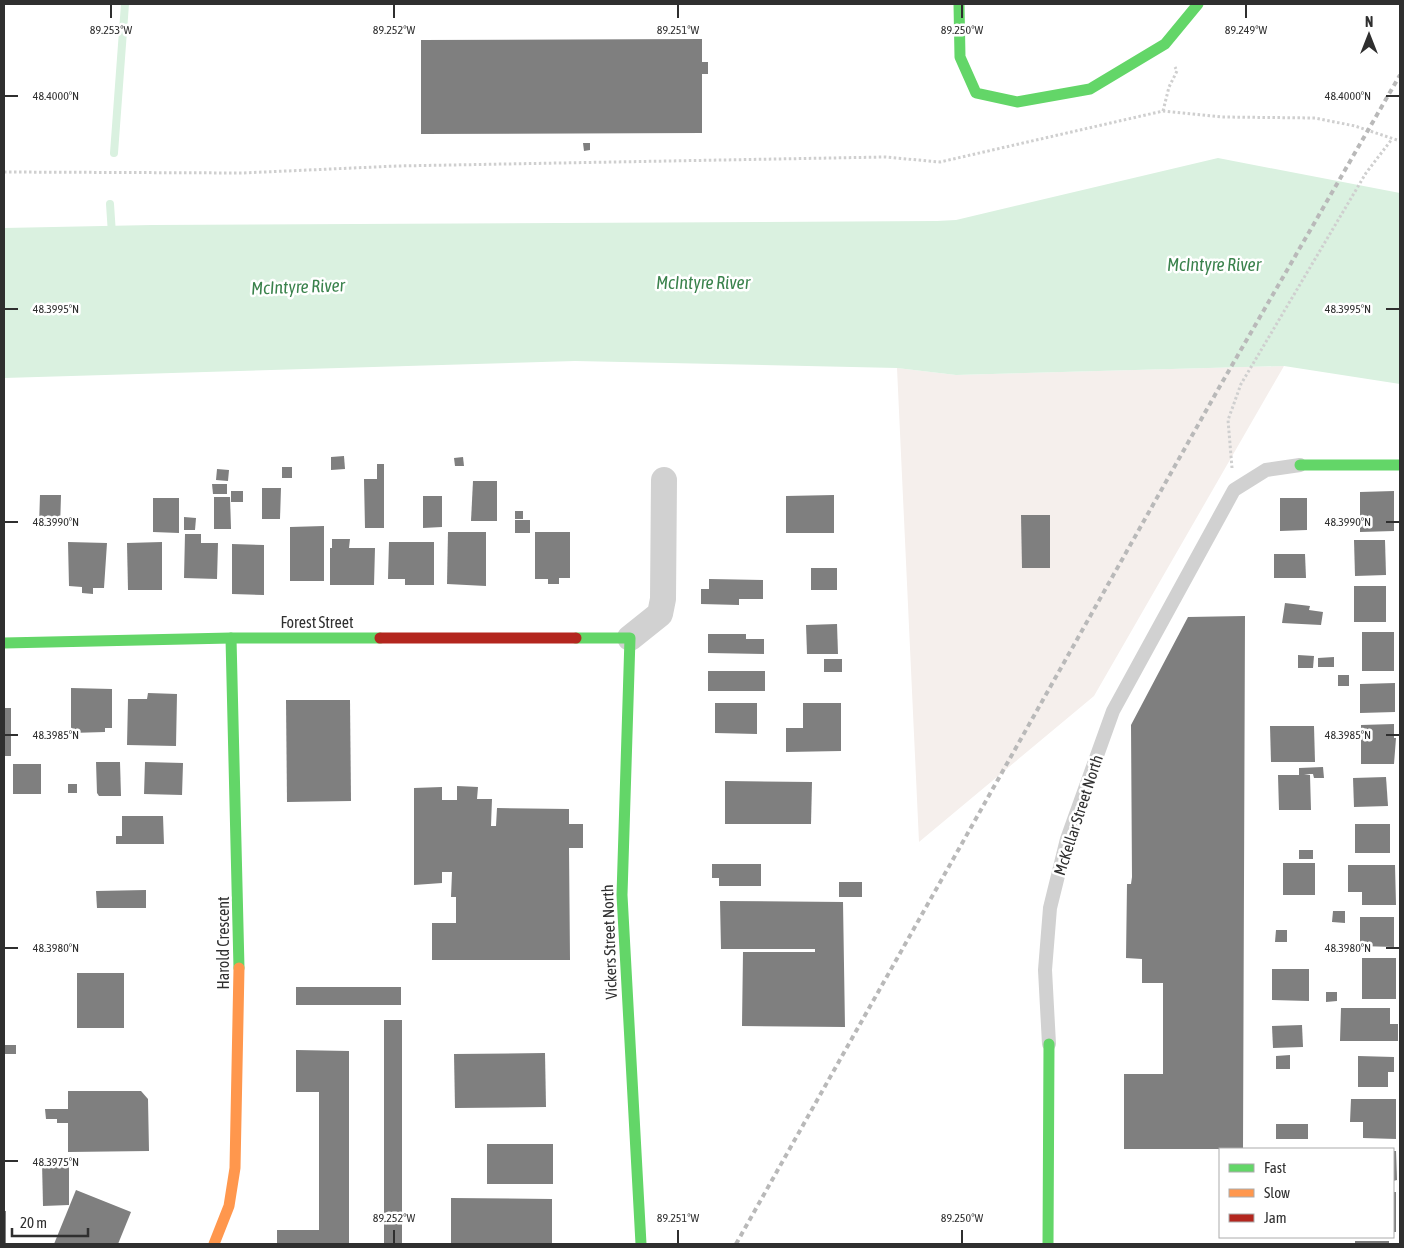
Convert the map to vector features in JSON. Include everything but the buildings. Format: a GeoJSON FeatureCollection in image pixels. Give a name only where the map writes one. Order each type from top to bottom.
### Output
{"type":"FeatureCollection","features":[{"type":"Feature","properties":{"kind":"street"},"geometry":{"type":"LineString","coordinates":[[960,4],[960,57],[976,92],[1018,102],[1090,89],[1165,44],[1198,4]]}},
{"type":"Feature","properties":{"kind":"street"},"geometry":{"type":"LineString","coordinates":[[1300,465],[1400,465]]}},
{"type":"Feature","properties":{"kind":"street"},"geometry":{"type":"LineString","coordinates":[[630,638],[660,614],[664,599],[664,480]]}},
{"type":"Feature","properties":{"kind":"street","name":"Forest Street"},"geometry":{"type":"LineString","coordinates":[[4,643],[231,638],[630,638]]}},
{"type":"Feature","properties":{"kind":"street","name":"Harold Crescent"},"geometry":{"type":"LineString","coordinates":[[214,1244],[229,1206],[235,1168],[240,945],[231,638]]}},
{"type":"Feature","properties":{"kind":"street","name":"Vickers Street North"},"geometry":{"type":"LineString","coordinates":[[630,638],[622,895],[641,1244]]}},
{"type":"Feature","properties":{"kind":"street","name":"McKellar Street North"},"geometry":{"type":"LineString","coordinates":[[1048,1244],[1049,1044]]}},
{"type":"Feature","properties":{"kind":"lane","name":"McKellar Street North"},"geometry":{"type":"LineString","coordinates":[[1049,1044],[1045,970],[1050,908],[1067,839],[1113,711],[1207,535],[1234,490],[1266,470],[1300,465]]}},
{"type":"Feature","properties":{"kind":"path"},"geometry":{"type":"LineString","coordinates":[[1163,111],[1168,87],[1177,71],[1165,44]]}},
{"type":"Feature","properties":{"kind":"path"},"geometry":{"type":"LineString","coordinates":[[4,172],[242,173],[407,166],[886,157],[940,162],[1163,111],[1222,117],[1315,118],[1355,126],[1400,141]]}},
{"type":"Feature","properties":{"kind":"path"},"geometry":{"type":"LineString","coordinates":[[1241,486],[1231,465],[1228,420],[1241,384],[1366,173],[1392,139]]}},
{"type":"Feature","properties":{"kind":"shaded area"},"geometry":{"type":"Polygon","coordinates":[[[1284,366],[1094,696],[919,842],[897,368],[956,375],[1284,366]]]}},
{"type":"Feature","properties":{"kind":"water","name":"McIntyre River"},"geometry":{"type":"Polygon","coordinates":[[[1218,158],[1400,193],[1400,384],[1284,366],[956,375],[897,368],[575,361],[4,378],[4,228],[152,225],[956,220],[1218,158]]]}},
{"type":"Feature","properties":{"kind":"waterway"},"geometry":{"type":"LineString","coordinates":[[114,153],[125,4]]}},
{"type":"Feature","properties":{"kind":"waterway"},"geometry":{"type":"LineString","coordinates":[[110,204],[112,234]]}},
{"type":"Feature","properties":{"kind":"railway"},"geometry":{"type":"LineString","coordinates":[[736,1244],[1220,386],[1400,75]]}},
{"type":"Feature","properties":{"kind":"traffic: fast"},"geometry":{"type":"LineString","coordinates":[[959,4],[960,57],[976,93],[1017,102],[1090,89],[1165,44],[1198,4]]}},
{"type":"Feature","properties":{"kind":"traffic: fast"},"geometry":{"type":"LineString","coordinates":[[1300,465],[1400,465]]}},
{"type":"Feature","properties":{"kind":"traffic: fast"},"geometry":{"type":"LineString","coordinates":[[4,643],[231,638],[380,638]]}},
{"type":"Feature","properties":{"kind":"traffic: fast"},"geometry":{"type":"LineString","coordinates":[[231,638],[239,968]]}},
{"type":"Feature","properties":{"kind":"traffic: fast"},"geometry":{"type":"LineString","coordinates":[[576,638],[630,638],[622,895],[641,1244]]}},
{"type":"Feature","properties":{"kind":"traffic: fast"},"geometry":{"type":"LineString","coordinates":[[1048,1244],[1049,1044]]}},
{"type":"Feature","properties":{"kind":"traffic: slow"},"geometry":{"type":"LineString","coordinates":[[214,1244],[229,1206],[235,1168],[239,968]]}},
{"type":"Feature","properties":{"kind":"traffic: jam"},"geometry":{"type":"LineString","coordinates":[[380,638],[576,638]]}}]}
